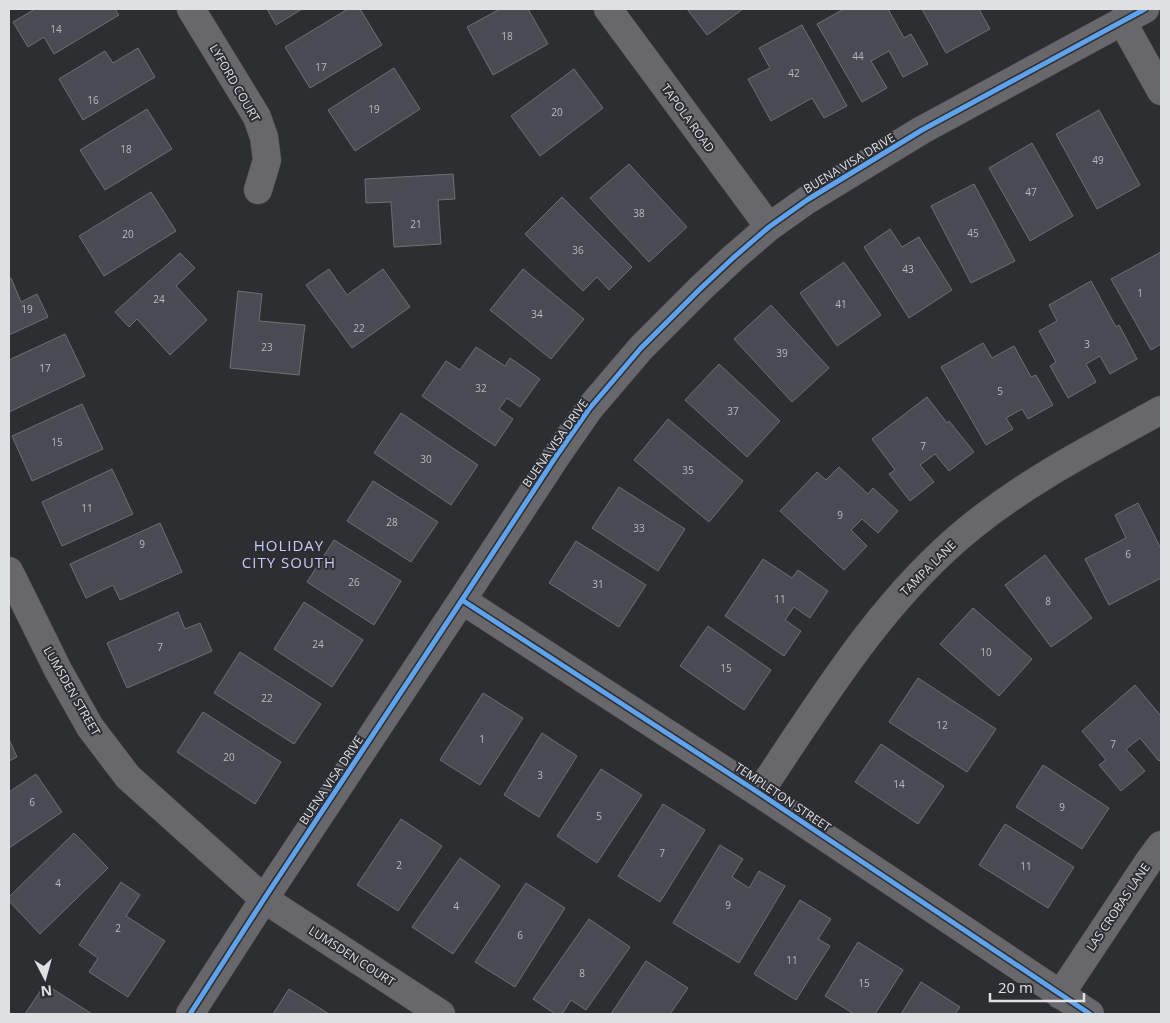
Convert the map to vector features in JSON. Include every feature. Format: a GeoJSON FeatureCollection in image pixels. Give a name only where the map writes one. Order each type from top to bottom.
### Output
{"type":"FeatureCollection","features":[{"type":"Feature","properties":{"kind":"street","name":"LYFORD COURT"},"geometry":{"type":"LineString","coordinates":[[191,9],[257,117],[264,137],[267,160],[258,190]]}},
{"type":"Feature","properties":{"kind":"street","name":"TAPOLA ROAD"},"geometry":{"type":"LineString","coordinates":[[608,9],[769,227]]}},
{"type":"Feature","properties":{"kind":"street","name":"BUENA VISA DRIVE"},"geometry":{"type":"LineString","coordinates":[[190,1014],[557,455],[589,409],[641,348],[713,277],[769,227],[807,200],[922,130],[1134,15]]}},
{"type":"Feature","properties":{"kind":"street"},"geometry":{"type":"LineString","coordinates":[[1134,15],[1161,91]]}},
{"type":"Feature","properties":{"kind":"street","name":"TAMPA LANE"},"geometry":{"type":"LineString","coordinates":[[759,793],[860,644],[907,588],[947,548],[1003,502],[1059,467],[1161,410]]}},
{"type":"Feature","properties":{"kind":"street","name":"LUMSDEN STREET"},"geometry":{"type":"LineString","coordinates":[[9,571],[58,670],[90,727],[128,776],[264,899]]}},
{"type":"Feature","properties":{"kind":"street","name":"TEMPLETON STREET"},"geometry":{"type":"LineString","coordinates":[[462,600],[759,793],[1090,1014]]}},
{"type":"Feature","properties":{"kind":"street","name":"LAS CROBAS LANE"},"geometry":{"type":"LineString","coordinates":[[1060,994],[1161,845]]}},
{"type":"Feature","properties":{"kind":"street","name":"LUMSDEN COURT"},"geometry":{"type":"LineString","coordinates":[[264,899],[441,1014]]}},
{"type":"Feature","properties":{"kind":"building"},"geometry":{"type":"Polygon","coordinates":[[[35,9],[115,9],[119,15],[54,54],[44,37],[28,47],[13,22],[35,9]]]}},
{"type":"Feature","properties":{"kind":"building"},"geometry":{"type":"Polygon","coordinates":[[[267,9],[302,9],[276,25],[267,9]]]}},
{"type":"Feature","properties":{"kind":"building"},"geometry":{"type":"Polygon","coordinates":[[[348,9],[360,9],[382,45],[310,88],[285,47],[348,9]]]}},
{"type":"Feature","properties":{"kind":"building"},"geometry":{"type":"Polygon","coordinates":[[[500,9],[528,9],[548,44],[493,75],[467,27],[500,9]]]}},
{"type":"Feature","properties":{"kind":"building"},"geometry":{"type":"Polygon","coordinates":[[[687,9],[743,9],[707,35],[687,9]]]}},
{"type":"Feature","properties":{"kind":"building"},"geometry":{"type":"Polygon","coordinates":[[[844,9],[888,9],[904,38],[911,34],[928,64],[903,77],[889,51],[871,61],[887,88],[862,102],[817,24],[844,9]]]}},
{"type":"Feature","properties":{"kind":"building"},"geometry":{"type":"Polygon","coordinates":[[[922,9],[979,9],[990,29],[946,53],[922,9]]]}},
{"type":"Feature","properties":{"kind":"building"},"geometry":{"type":"Polygon","coordinates":[[[802,25],[847,106],[824,118],[812,98],[771,121],[748,79],[770,68],[759,48],[802,25]]]}},
{"type":"Feature","properties":{"kind":"building"},"geometry":{"type":"Polygon","coordinates":[[[138,48],[155,77],[83,120],[59,79],[105,51],[113,63],[138,48]]]}},
{"type":"Feature","properties":{"kind":"building"},"geometry":{"type":"Polygon","coordinates":[[[394,68],[420,109],[355,151],[328,110],[394,68]]]}},
{"type":"Feature","properties":{"kind":"building"},"geometry":{"type":"Polygon","coordinates":[[[574,69],[603,108],[540,156],[511,116],[574,69]]]}},
{"type":"Feature","properties":{"kind":"building"},"geometry":{"type":"Polygon","coordinates":[[[147,109],[172,149],[105,190],[80,150],[147,109]]]}},
{"type":"Feature","properties":{"kind":"building"},"geometry":{"type":"Polygon","coordinates":[[[1099,110],[1140,185],[1097,209],[1056,134],[1099,110]]]}},
{"type":"Feature","properties":{"kind":"building"},"geometry":{"type":"Polygon","coordinates":[[[1032,143],[1073,216],[1030,241],[989,168],[1032,143]]]}},
{"type":"Feature","properties":{"kind":"building"},"geometry":{"type":"Polygon","coordinates":[[[629,164],[687,227],[649,262],[590,198],[629,164]]]}},
{"type":"Feature","properties":{"kind":"building"},"geometry":{"type":"Polygon","coordinates":[[[453,174],[455,199],[438,200],[441,244],[394,247],[391,202],[366,203],[365,179],[453,174]]]}},
{"type":"Feature","properties":{"kind":"building"},"geometry":{"type":"Polygon","coordinates":[[[974,184],[1015,261],[971,283],[931,206],[974,184]]]}},
{"type":"Feature","properties":{"kind":"building"},"geometry":{"type":"Polygon","coordinates":[[[151,192],[176,231],[104,276],[79,236],[151,192]]]}},
{"type":"Feature","properties":{"kind":"building"},"geometry":{"type":"Polygon","coordinates":[[[562,197],[632,267],[609,290],[597,277],[583,291],[525,234],[562,197]]]}},
{"type":"Feature","properties":{"kind":"building"},"geometry":{"type":"Polygon","coordinates":[[[890,229],[902,247],[919,237],[952,290],[909,318],[864,247],[890,229]]]}},
{"type":"Feature","properties":{"kind":"building"},"geometry":{"type":"Polygon","coordinates":[[[1161,252],[1161,344],[1151,350],[1111,279],[1161,252]]]}},
{"type":"Feature","properties":{"kind":"building"},"geometry":{"type":"Polygon","coordinates":[[[180,253],[195,268],[176,286],[207,320],[170,355],[137,319],[129,327],[115,312],[180,253]]]}},
{"type":"Feature","properties":{"kind":"building"},"geometry":{"type":"Polygon","coordinates":[[[844,262],[881,315],[837,346],[800,293],[844,262]]]}},
{"type":"Feature","properties":{"kind":"building"},"geometry":{"type":"Polygon","coordinates":[[[329,269],[347,295],[383,269],[410,307],[352,348],[306,285],[329,269]]]}},
{"type":"Feature","properties":{"kind":"building"},"geometry":{"type":"Polygon","coordinates":[[[523,269],[584,319],[551,359],[490,310],[523,269]]]}},
{"type":"Feature","properties":{"kind":"building"},"geometry":{"type":"Polygon","coordinates":[[[9,278],[11,278],[21,302],[37,294],[48,317],[9,335],[9,278]]]}},
{"type":"Feature","properties":{"kind":"building"},"geometry":{"type":"Polygon","coordinates":[[[1091,281],[1116,327],[1119,325],[1137,359],[1110,374],[1100,356],[1086,364],[1096,382],[1068,398],[1050,366],[1056,362],[1039,331],[1057,321],[1049,305],[1091,281]]]}},
{"type":"Feature","properties":{"kind":"building"},"geometry":{"type":"Polygon","coordinates":[[[238,291],[262,294],[259,321],[305,325],[299,375],[230,368],[238,291]]]}},
{"type":"Feature","properties":{"kind":"building"},"geometry":{"type":"Polygon","coordinates":[[[771,305],[829,368],[792,402],[734,339],[771,305]]]}},
{"type":"Feature","properties":{"kind":"building"},"geometry":{"type":"Polygon","coordinates":[[[65,334],[85,376],[9,412],[9,360],[65,334]]]}},
{"type":"Feature","properties":{"kind":"building"},"geometry":{"type":"Polygon","coordinates":[[[983,343],[992,358],[1014,346],[1031,377],[1036,375],[1053,405],[1028,419],[1022,409],[1006,418],[1013,429],[986,445],[941,367],[983,343]]]}},
{"type":"Feature","properties":{"kind":"building"},"geometry":{"type":"Polygon","coordinates":[[[476,347],[505,366],[510,358],[540,379],[520,407],[507,398],[499,409],[513,419],[495,446],[422,396],[446,361],[460,370],[476,347]]]}},
{"type":"Feature","properties":{"kind":"building"},"geometry":{"type":"Polygon","coordinates":[[[719,364],[780,421],[747,457],[685,400],[719,364]]]}},
{"type":"Feature","properties":{"kind":"building"},"geometry":{"type":"Polygon","coordinates":[[[927,397],[947,423],[949,421],[974,452],[949,471],[935,454],[920,465],[934,482],[910,501],[889,474],[895,470],[872,439],[927,397]]]}},
{"type":"Feature","properties":{"kind":"building"},"geometry":{"type":"Polygon","coordinates":[[[82,404],[103,449],[32,481],[12,436],[82,404]]]}},
{"type":"Feature","properties":{"kind":"building"},"geometry":{"type":"Polygon","coordinates":[[[401,413],[478,465],[451,505],[374,453],[401,413]]]}},
{"type":"Feature","properties":{"kind":"building"},"geometry":{"type":"Polygon","coordinates":[[[668,419],[743,481],[709,522],[634,460],[668,419]]]}},
{"type":"Feature","properties":{"kind":"building"},"geometry":{"type":"Polygon","coordinates":[[[839,467],[868,494],[873,488],[898,511],[878,533],[862,519],[851,530],[867,546],[844,570],[780,511],[817,472],[826,480],[839,467]]]}},
{"type":"Feature","properties":{"kind":"building"},"geometry":{"type":"Polygon","coordinates":[[[112,469],[133,514],[62,546],[42,502],[112,469]]]}},
{"type":"Feature","properties":{"kind":"building"},"geometry":{"type":"Polygon","coordinates":[[[373,481],[438,522],[411,562],[347,521],[373,481]]]}},
{"type":"Feature","properties":{"kind":"building"},"geometry":{"type":"Polygon","coordinates":[[[619,487],[685,529],[658,571],[592,528],[619,487]]]}},
{"type":"Feature","properties":{"kind":"building"},"geometry":{"type":"Polygon","coordinates":[[[1138,503],[1161,549],[1161,578],[1109,605],[1085,559],[1126,538],[1115,515],[1138,503]]]}},
{"type":"Feature","properties":{"kind":"building"},"geometry":{"type":"Polygon","coordinates":[[[160,523],[182,572],[120,600],[113,585],[86,598],[70,564],[160,523]]]}},
{"type":"Feature","properties":{"kind":"building"},"geometry":{"type":"Polygon","coordinates":[[[334,540],[401,581],[374,625],[307,582],[334,540]]]}},
{"type":"Feature","properties":{"kind":"building"},"geometry":{"type":"Polygon","coordinates":[[[576,541],[646,585],[619,627],[549,583],[576,541]]]}},
{"type":"Feature","properties":{"kind":"building"},"geometry":{"type":"Polygon","coordinates":[[[1045,555],[1092,618],[1051,647],[1005,585],[1045,555]]]}},
{"type":"Feature","properties":{"kind":"building"},"geometry":{"type":"Polygon","coordinates":[[[763,559],[792,578],[798,570],[828,591],[810,618],[794,607],[785,620],[801,631],[784,656],[725,616],[763,559]]]}},
{"type":"Feature","properties":{"kind":"building"},"geometry":{"type":"Polygon","coordinates":[[[304,602],[363,640],[332,687],[274,649],[304,602]]]}},
{"type":"Feature","properties":{"kind":"building"},"geometry":{"type":"Polygon","coordinates":[[[973,608],[1032,659],[999,696],[940,644],[973,608]]]}},
{"type":"Feature","properties":{"kind":"building"},"geometry":{"type":"Polygon","coordinates":[[[178,612],[185,629],[200,623],[212,651],[127,688],[107,643],[178,612]]]}},
{"type":"Feature","properties":{"kind":"building"},"geometry":{"type":"Polygon","coordinates":[[[708,626],[771,670],[744,710],[680,666],[708,626]]]}},
{"type":"Feature","properties":{"kind":"building"},"geometry":{"type":"Polygon","coordinates":[[[240,652],[321,704],[294,744],[214,693],[240,652]]]}},
{"type":"Feature","properties":{"kind":"building"},"geometry":{"type":"Polygon","coordinates":[[[918,678],[996,729],[967,772],[889,722],[918,678]]]}},
{"type":"Feature","properties":{"kind":"building"},"geometry":{"type":"Polygon","coordinates":[[[1135,685],[1161,716],[1161,759],[1159,761],[1140,738],[1126,749],[1145,771],[1121,791],[1099,765],[1106,760],[1082,731],[1135,685]]]}},
{"type":"Feature","properties":{"kind":"building"},"geometry":{"type":"Polygon","coordinates":[[[483,693],[523,718],[480,785],[440,760],[483,693]]]}},
{"type":"Feature","properties":{"kind":"building"},"geometry":{"type":"Polygon","coordinates":[[[203,712],[281,762],[255,804],[177,752],[203,712]]]}},
{"type":"Feature","properties":{"kind":"building"},"geometry":{"type":"Polygon","coordinates":[[[542,733],[577,756],[539,817],[504,795],[542,733]]]}},
{"type":"Feature","properties":{"kind":"building"},"geometry":{"type":"Polygon","coordinates":[[[9,739],[17,757],[9,761],[9,739]]]}},
{"type":"Feature","properties":{"kind":"building"},"geometry":{"type":"Polygon","coordinates":[[[881,744],[944,786],[918,824],[855,782],[881,744]]]}},
{"type":"Feature","properties":{"kind":"building"},"geometry":{"type":"Polygon","coordinates":[[[1043,765],[1109,808],[1082,849],[1016,807],[1043,765]]]}},
{"type":"Feature","properties":{"kind":"building"},"geometry":{"type":"Polygon","coordinates":[[[601,769],[642,795],[597,863],[557,836],[601,769]]]}},
{"type":"Feature","properties":{"kind":"building"},"geometry":{"type":"Polygon","coordinates":[[[36,774],[62,812],[9,848],[9,792],[36,774]]]}},
{"type":"Feature","properties":{"kind":"building"},"geometry":{"type":"Polygon","coordinates":[[[663,804],[705,830],[660,902],[618,876],[663,804]]]}},
{"type":"Feature","properties":{"kind":"building"},"geometry":{"type":"Polygon","coordinates":[[[401,819],[442,846],[398,911],[357,885],[401,819]]]}},
{"type":"Feature","properties":{"kind":"building"},"geometry":{"type":"Polygon","coordinates":[[[1005,824],[1074,867],[1048,908],[979,865],[1005,824]]]}},
{"type":"Feature","properties":{"kind":"building"},"geometry":{"type":"Polygon","coordinates":[[[74,833],[108,868],[40,934],[9,901],[9,897],[74,833]]]}},
{"type":"Feature","properties":{"kind":"building"},"geometry":{"type":"Polygon","coordinates":[[[720,845],[743,859],[732,877],[749,888],[759,871],[785,886],[739,963],[673,923],[720,845]]]}},
{"type":"Feature","properties":{"kind":"building"},"geometry":{"type":"Polygon","coordinates":[[[460,858],[500,886],[453,954],[412,927],[460,858]]]}},
{"type":"Feature","properties":{"kind":"building"},"geometry":{"type":"Polygon","coordinates":[[[121,882],[140,895],[126,916],[165,941],[128,997],[89,972],[98,958],[79,945],[121,882]]]}},
{"type":"Feature","properties":{"kind":"building"},"geometry":{"type":"Polygon","coordinates":[[[526,883],[565,908],[515,987],[475,962],[526,883]]]}},
{"type":"Feature","properties":{"kind":"building"},"geometry":{"type":"Polygon","coordinates":[[[800,900],[831,919],[818,939],[830,946],[796,1000],[754,974],[800,900]]]}},
{"type":"Feature","properties":{"kind":"building"},"geometry":{"type":"Polygon","coordinates":[[[589,919],[630,947],[586,1010],[571,1000],[562,1014],[555,1014],[533,999],[589,919]]]}},
{"type":"Feature","properties":{"kind":"building"},"geometry":{"type":"Polygon","coordinates":[[[858,942],[903,970],[875,1014],[854,1014],[825,996],[858,942]]]}},
{"type":"Feature","properties":{"kind":"building"},"geometry":{"type":"Polygon","coordinates":[[[646,961],[688,988],[670,1014],[611,1014],[646,961]]]}},
{"type":"Feature","properties":{"kind":"building"},"geometry":{"type":"Polygon","coordinates":[[[921,982],[960,1007],[955,1014],[901,1014],[921,982]]]}},
{"type":"Feature","properties":{"kind":"building"},"geometry":{"type":"Polygon","coordinates":[[[45,984],[92,1014],[25,1014],[45,984]]]}},
{"type":"Feature","properties":{"kind":"building"},"geometry":{"type":"Polygon","coordinates":[[[289,989],[329,1014],[273,1014],[289,989]]]}},
{"type":"Feature","properties":{"kind":"cycle path"},"geometry":{"type":"LineString","coordinates":[[190,1014],[557,455],[589,409],[641,348],[733,258],[769,227],[807,200],[922,130],[1145,9]]}},
{"type":"Feature","properties":{"kind":"cycle path"},"geometry":{"type":"LineString","coordinates":[[462,600],[759,793],[1090,1014]]}},
{"type":"Feature","properties":{"kind":"district","name":"HOLIDAY CITY SOUTH"},"geometry":{"type":"Point","coordinates":[289,554]}}]}
